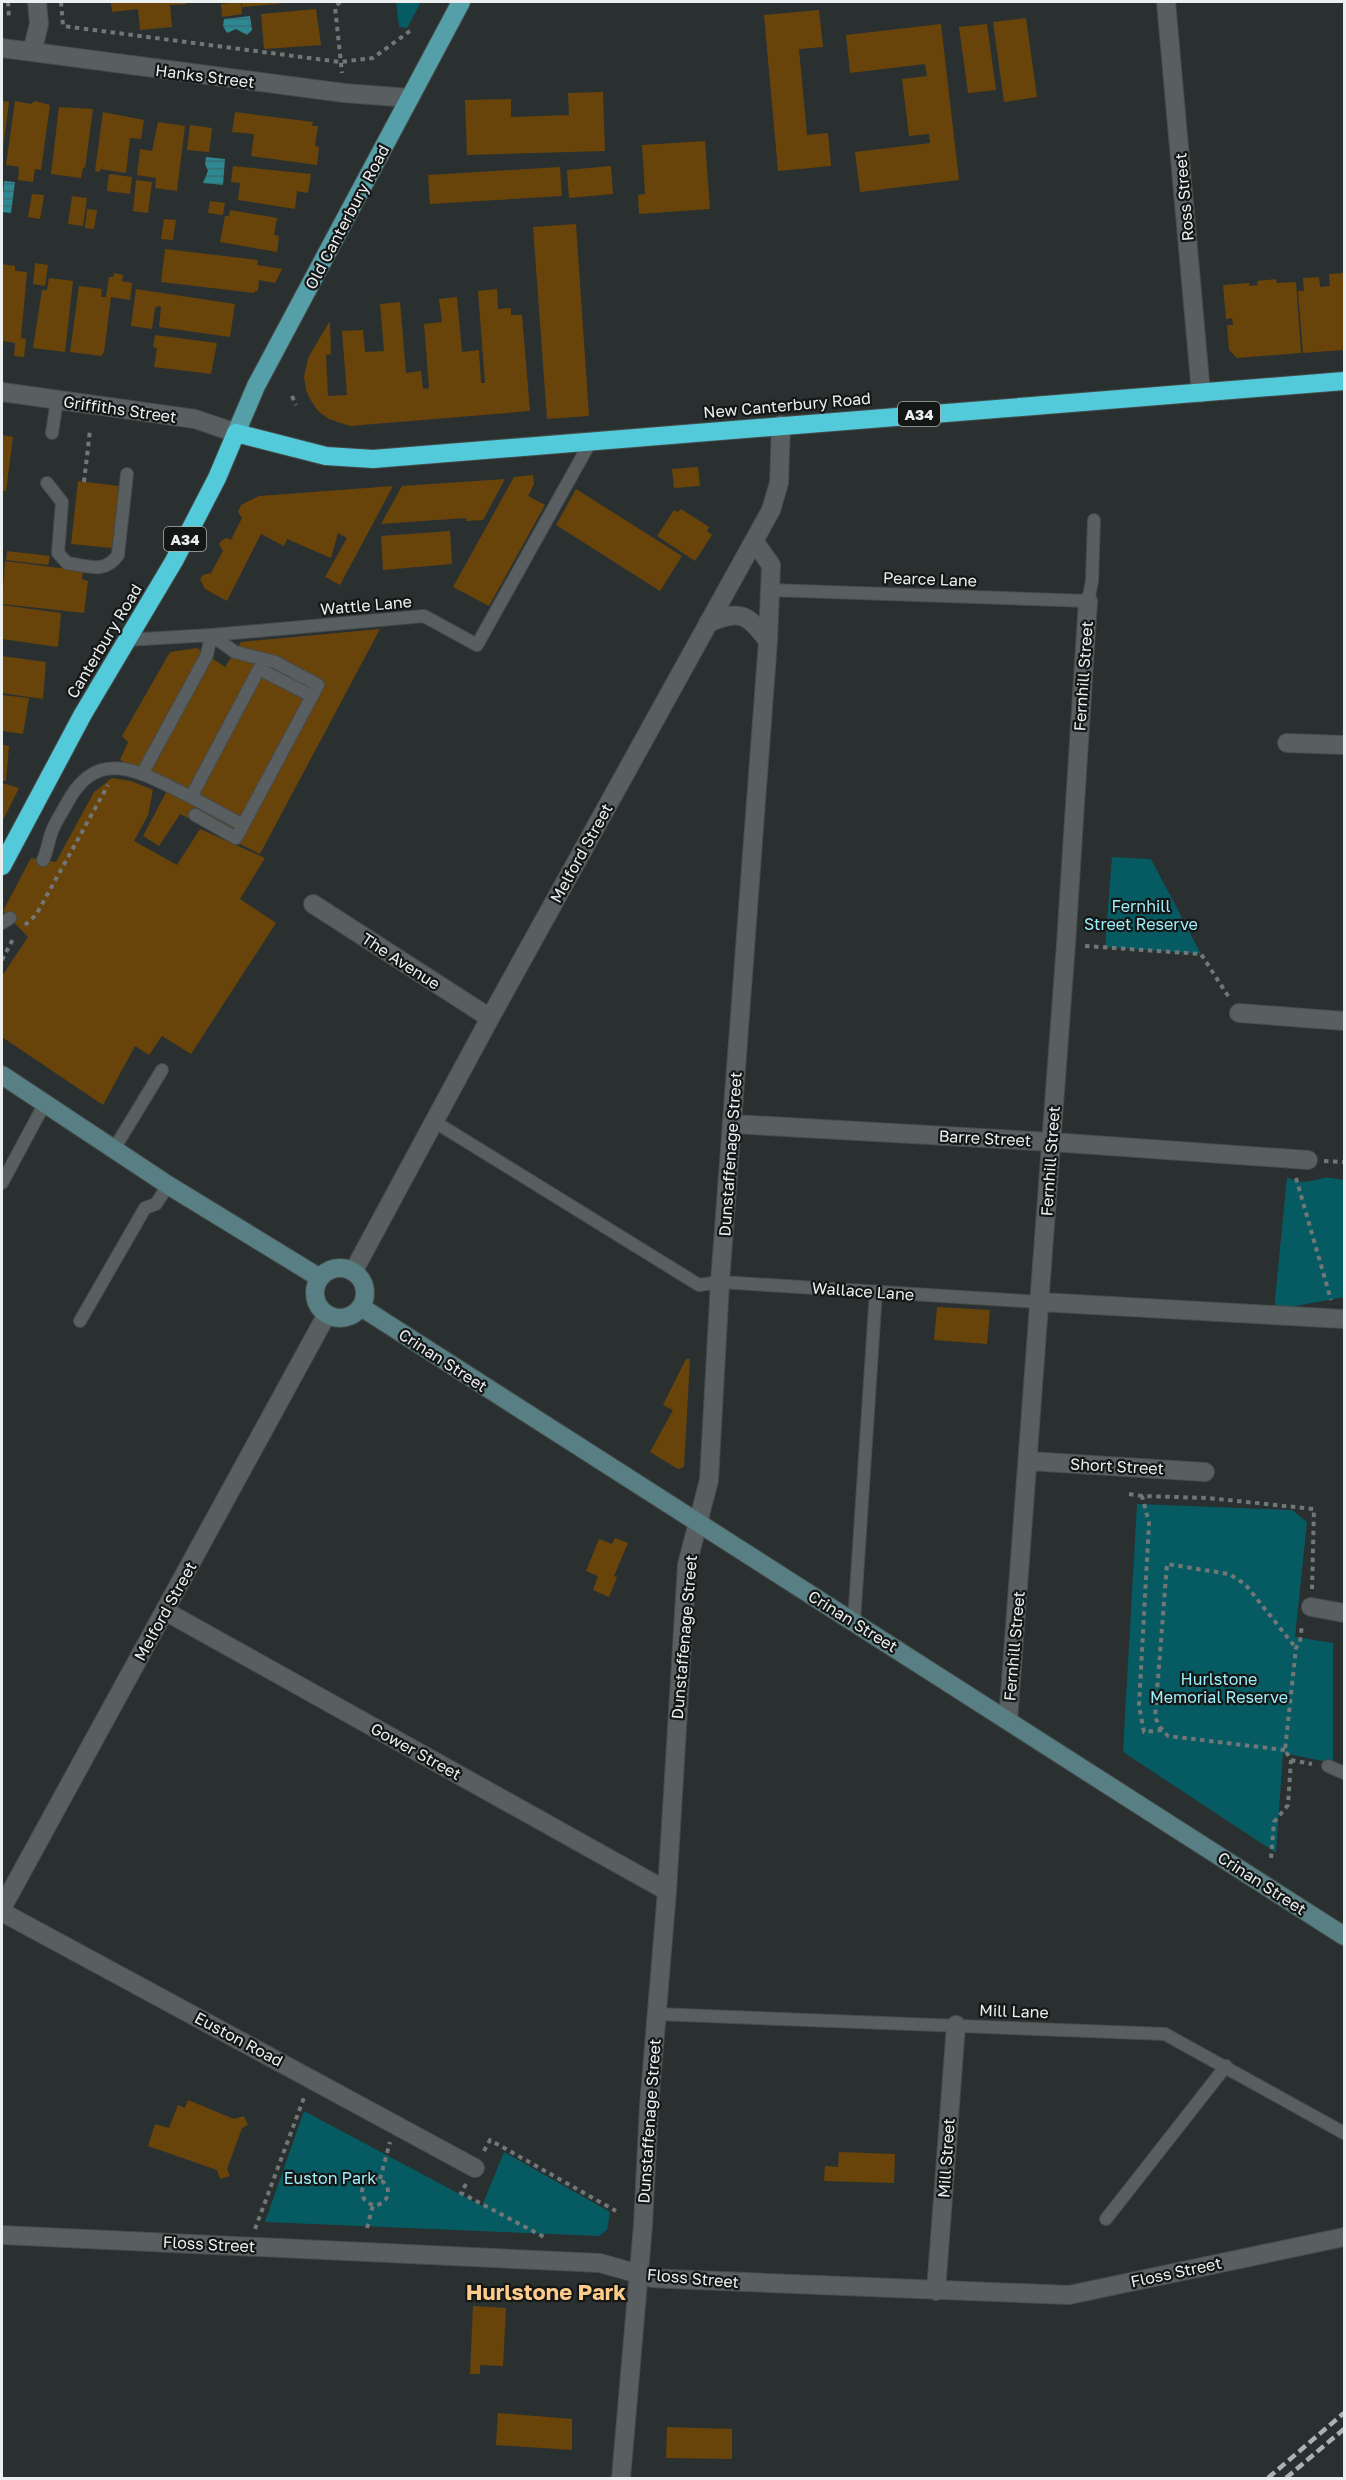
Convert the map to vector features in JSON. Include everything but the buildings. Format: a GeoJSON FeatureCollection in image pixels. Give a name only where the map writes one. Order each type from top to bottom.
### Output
{"type":"FeatureCollection","features":[{"type":"Feature","properties":{"kind":"highway","name":"New Canterbury Road"},"geometry":{"type":"LineString","coordinates":[[236,433],[317,454],[350,459],[372,459],[1344,381]]}},
{"type":"Feature","properties":{"kind":"highway","name":"Canterbury Road"},"geometry":{"type":"LineString","coordinates":[[2,866],[83,714],[174,561],[217,478],[236,433]]}},
{"type":"Feature","properties":{"kind":"main road","name":"Old Canterbury Road"},"geometry":{"type":"LineString","coordinates":[[236,433],[256,386],[461,2]]}},
{"type":"Feature","properties":{"kind":"street"},"geometry":{"type":"LineString","coordinates":[[32,52],[39,24],[37,2]]}},
{"type":"Feature","properties":{"kind":"street","name":"Ross Street"},"geometry":{"type":"LineString","coordinates":[[1166,2],[1201,393]]}},
{"type":"Feature","properties":{"kind":"street","name":"Hanks Street"},"geometry":{"type":"LineString","coordinates":[[2,48],[321,90],[410,98]]}},
{"type":"Feature","properties":{"kind":"street","name":"Griffiths Street"},"geometry":{"type":"LineString","coordinates":[[2,392],[195,419],[236,433]]}},
{"type":"Feature","properties":{"kind":"street","name":"Melford Street"},"geometry":{"type":"LineString","coordinates":[[353,1272],[490,1018],[708,622],[744,561],[776,497],[781,454],[781,425]]}},
{"type":"Feature","properties":{"kind":"street","name":"Dunstaffenage Street"},"geometry":{"type":"LineString","coordinates":[[621,2478],[639,2274],[656,2014],[667,1891],[687,1565],[709,1480],[720,1282],[768,641],[771,564],[754,541]]}},
{"type":"Feature","properties":{"kind":"street"},"geometry":{"type":"LineString","coordinates":[[744,561],[756,568],[770,586]]}},
{"type":"Feature","properties":{"kind":"street","name":"Fernhill Street"},"geometry":{"type":"LineString","coordinates":[[1008,1720],[1052,1142],[1088,601]]}},
{"type":"Feature","properties":{"kind":"street"},"geometry":{"type":"LineString","coordinates":[[708,622],[725,615],[742,616],[754,621],[768,641]]}},
{"type":"Feature","properties":{"kind":"street"},"geometry":{"type":"LineString","coordinates":[[1287,743],[1344,745]]}},
{"type":"Feature","properties":{"kind":"street","name":"The Avenue"},"geometry":{"type":"LineString","coordinates":[[313,904],[490,1018]]}},
{"type":"Feature","properties":{"kind":"street"},"geometry":{"type":"LineString","coordinates":[[1239,1013],[1344,1021]]}},
{"type":"Feature","properties":{"kind":"street"},"geometry":{"type":"LineString","coordinates":[[2,1075],[168,1185],[320,1278]]}},
{"type":"Feature","properties":{"kind":"street","name":"Barre Street"},"geometry":{"type":"LineString","coordinates":[[733,1124],[1052,1142],[1299,1160]]}},
{"type":"Feature","properties":{"kind":"street"},"geometry":{"type":"LineString","coordinates":[[338,1268],[353,1272],[359,1278],[365,1292],[361,1307],[349,1317],[333,1317],[327,1314],[320,1308],[315,1291],[320,1278],[338,1268]]}},
{"type":"Feature","properties":{"kind":"street","name":"Wallace Lane"},"geometry":{"type":"LineString","coordinates":[[1040,1302],[1341,1319]]}},
{"type":"Feature","properties":{"kind":"street","name":"Crinan Street"},"geometry":{"type":"LineString","coordinates":[[361,1307],[1344,1936]]}},
{"type":"Feature","properties":{"kind":"street","name":"Melford Street"},"geometry":{"type":"LineString","coordinates":[[2,1910],[327,1314]]}},
{"type":"Feature","properties":{"kind":"street","name":"Short Street"},"geometry":{"type":"LineString","coordinates":[[1029,1461],[1204,1472]]}},
{"type":"Feature","properties":{"kind":"street"},"geometry":{"type":"LineString","coordinates":[[1308,1605],[1344,1613]]}},
{"type":"Feature","properties":{"kind":"street","name":"Gower Street"},"geometry":{"type":"LineString","coordinates":[[165,1611],[667,1891]]}},
{"type":"Feature","properties":{"kind":"street","name":"Euston Road"},"geometry":{"type":"LineString","coordinates":[[2,1910],[475,2168]]}},
{"type":"Feature","properties":{"kind":"street","name":"Mill Street"},"geometry":{"type":"LineString","coordinates":[[936,2291],[956,2025]]}},
{"type":"Feature","properties":{"kind":"street","name":"Floss Street"},"geometry":{"type":"LineString","coordinates":[[2,2235],[600,2263],[639,2274],[670,2279],[1069,2295],[1344,2237]]}},
{"type":"Feature","properties":{"kind":"lane"},"geometry":{"type":"LineString","coordinates":[[52,433],[57,400]]}},
{"type":"Feature","properties":{"kind":"lane","name":"Wattle Lane"},"geometry":{"type":"LineString","coordinates":[[126,640],[211,635],[424,616],[477,645],[591,441]]}},
{"type":"Feature","properties":{"kind":"lane"},"geometry":{"type":"LineString","coordinates":[[46,483],[62,502],[58,553],[67,563],[102,568],[112,564],[118,555],[127,474]]}},
{"type":"Feature","properties":{"kind":"lane"},"geometry":{"type":"LineString","coordinates":[[1088,601],[1092,581],[1094,520]]}},
{"type":"Feature","properties":{"kind":"lane","name":"Pearce Lane"},"geometry":{"type":"LineString","coordinates":[[770,586],[1088,601]]}},
{"type":"Feature","properties":{"kind":"lane"},"geometry":{"type":"LineString","coordinates":[[142,774],[207,655],[211,635],[259,669],[312,696]]}},
{"type":"Feature","properties":{"kind":"lane"},"geometry":{"type":"LineString","coordinates":[[195,816],[236,837],[318,685],[275,662],[235,652]]}},
{"type":"Feature","properties":{"kind":"lane"},"geometry":{"type":"LineString","coordinates":[[190,797],[259,669]]}},
{"type":"Feature","properties":{"kind":"lane"},"geometry":{"type":"LineString","coordinates":[[43,860],[49,847],[51,834],[71,794],[84,780],[98,770],[108,767],[120,767],[142,774],[243,825]]}},
{"type":"Feature","properties":{"kind":"lane"},"geometry":{"type":"LineString","coordinates":[[114,1149],[162,1070]]}},
{"type":"Feature","properties":{"kind":"lane"},"geometry":{"type":"LineString","coordinates":[[2,1183],[45,1102]]}},
{"type":"Feature","properties":{"kind":"lane","name":"Wallace Lane"},"geometry":{"type":"LineString","coordinates":[[435,1122],[699,1286],[720,1282],[1040,1302]]}},
{"type":"Feature","properties":{"kind":"lane"},"geometry":{"type":"LineString","coordinates":[[80,1321],[145,1208],[156,1204],[168,1185]]}},
{"type":"Feature","properties":{"kind":"lane"},"geometry":{"type":"LineString","coordinates":[[854,1622],[876,1291]]}},
{"type":"Feature","properties":{"kind":"lane"},"geometry":{"type":"LineString","coordinates":[[1328,1766],[1344,1773]]}},
{"type":"Feature","properties":{"kind":"lane","name":"Mill Lane"},"geometry":{"type":"LineString","coordinates":[[656,2014],[1165,2034],[1344,2133]]}},
{"type":"Feature","properties":{"kind":"lane"},"geometry":{"type":"LineString","coordinates":[[1106,2219],[1226,2066]]}},
{"type":"Feature","properties":{"kind":"path"},"geometry":{"type":"LineString","coordinates":[[8,2],[9,19]]}},
{"type":"Feature","properties":{"kind":"path","name":"Hanks Street"},"geometry":{"type":"LineString","coordinates":[[61,2],[63,26],[340,62],[373,58],[410,31]]}},
{"type":"Feature","properties":{"kind":"path"},"geometry":{"type":"LineString","coordinates":[[334,2],[342,73]]}},
{"type":"Feature","properties":{"kind":"path"},"geometry":{"type":"LineString","coordinates":[[335,7],[340,2]]}},
{"type":"Feature","properties":{"kind":"path"},"geometry":{"type":"LineString","coordinates":[[292,396],[296,405]]}},
{"type":"Feature","properties":{"kind":"path"},"geometry":{"type":"LineString","coordinates":[[84,482],[90,430]]}},
{"type":"Feature","properties":{"kind":"path"},"geometry":{"type":"LineString","coordinates":[[22,928],[36,915],[72,854],[108,786],[106,778]]}},
{"type":"Feature","properties":{"kind":"path"},"geometry":{"type":"LineString","coordinates":[[2,960],[14,935]]}},
{"type":"Feature","properties":{"kind":"path"},"geometry":{"type":"LineString","coordinates":[[1066,944],[1201,954],[1239,1013]]}},
{"type":"Feature","properties":{"kind":"path"},"geometry":{"type":"LineString","coordinates":[[1299,1160],[1341,1319]]}},
{"type":"Feature","properties":{"kind":"path"},"geometry":{"type":"LineString","coordinates":[[1129,1494],[1208,1498],[1314,1509],[1313,1587],[1300,1642],[1296,1648],[1285,1750],[1291,1760],[1288,1805],[1274,1822],[1271,1858]]}},
{"type":"Feature","properties":{"kind":"path"},"geometry":{"type":"LineString","coordinates":[[1142,1496],[1149,1523],[1139,1706],[1144,1732],[1162,1730]]}},
{"type":"Feature","properties":{"kind":"path"},"geometry":{"type":"LineString","coordinates":[[1285,1750],[1168,1736],[1162,1730],[1155,1717],[1167,1564],[1229,1574],[1245,1584],[1296,1648]]}},
{"type":"Feature","properties":{"kind":"path"},"geometry":{"type":"LineString","coordinates":[[1291,1760],[1328,1766]]}},
{"type":"Feature","properties":{"kind":"path"},"geometry":{"type":"LineString","coordinates":[[249,2246],[311,2078]]}},
{"type":"Feature","properties":{"kind":"path"},"geometry":{"type":"LineString","coordinates":[[380,2179],[395,2125]]}},
{"type":"Feature","properties":{"kind":"path"},"geometry":{"type":"LineString","coordinates":[[546,2238],[461,2193],[490,2140],[616,2211]]}},
{"type":"Feature","properties":{"kind":"path"},"geometry":{"type":"LineString","coordinates":[[380,2179],[387,2184],[388,2197],[382,2203],[373,2205],[365,2200],[362,2188],[368,2181],[380,2179]]}},
{"type":"Feature","properties":{"kind":"path"},"geometry":{"type":"LineString","coordinates":[[367,2228],[373,2205]]}},
{"type":"Feature","properties":{"kind":"green space"},"geometry":{"type":"Polygon","coordinates":[[[396,2],[421,2],[407,28],[399,27],[396,2]]]}},
{"type":"Feature","properties":{"kind":"green space","name":"Fernhill Street Reserve"},"geometry":{"type":"Polygon","coordinates":[[[1112,857],[1151,859],[1201,954],[1105,947],[1112,857]]]}},
{"type":"Feature","properties":{"kind":"green space"},"geometry":{"type":"Polygon","coordinates":[[[1287,1177],[1303,1182],[1325,1178],[1344,1180],[1344,1297],[1274,1310],[1287,1177]]]}},
{"type":"Feature","properties":{"kind":"green space","name":"Hurlstone Memorial Reserve"},"geometry":{"type":"Polygon","coordinates":[[[1137,1504],[1292,1510],[1307,1522],[1295,1637],[1333,1643],[1333,1763],[1283,1753],[1276,1853],[1123,1752],[1137,1504]]]}},
{"type":"Feature","properties":{"kind":"green space","name":"Euston Park"},"geometry":{"type":"Polygon","coordinates":[[[304,2111],[482,2206],[504,2152],[610,2212],[607,2230],[599,2236],[265,2222],[304,2111]]]}},
{"type":"Feature","properties":{"kind":"shaded area"},"geometry":{"type":"Polygon","coordinates":[[[250,16],[252,30],[247,35],[236,29],[227,33],[223,26],[224,19],[250,16]]]}},
{"type":"Feature","properties":{"kind":"shaded area"},"geometry":{"type":"Polygon","coordinates":[[[206,157],[225,159],[223,185],[203,183],[208,171],[205,164],[206,157]]]}},
{"type":"Feature","properties":{"kind":"shaded area"},"geometry":{"type":"Polygon","coordinates":[[[4,181],[15,182],[11,213],[2,212],[4,181]]]}},
{"type":"Feature","properties":{"kind":"railway"},"geometry":{"type":"LineString","coordinates":[[1268,2478],[1344,2413]]}},
{"type":"Feature","properties":{"kind":"railway"},"geometry":{"type":"LineString","coordinates":[[1286,2478],[1344,2429]]}},
{"type":"Feature","properties":{"kind":"district","name":"Hurlstone Park"},"geometry":{"type":"Point","coordinates":[546,2291]}}]}
